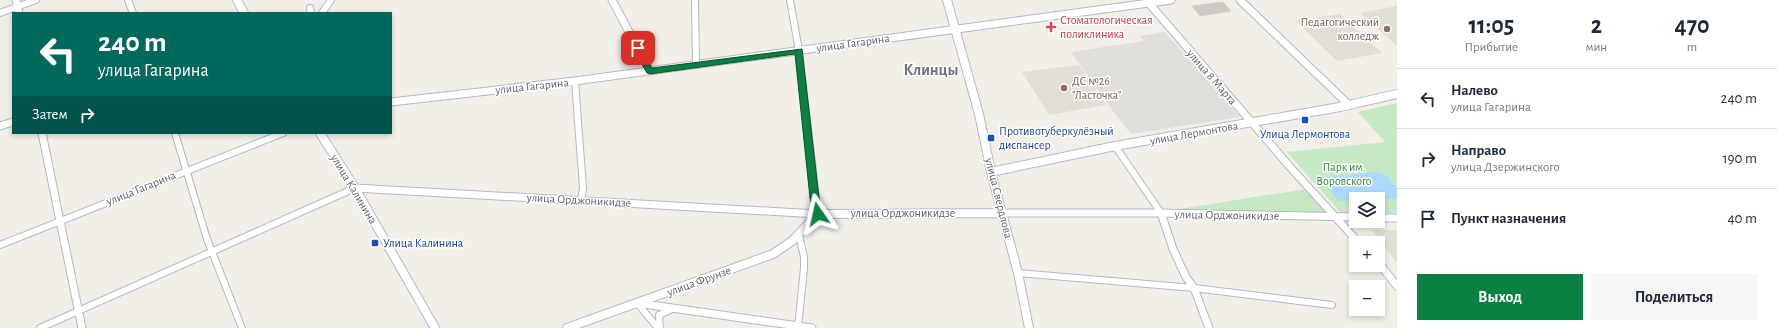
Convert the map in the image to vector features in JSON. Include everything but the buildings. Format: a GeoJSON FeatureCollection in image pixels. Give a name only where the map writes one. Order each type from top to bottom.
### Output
{"type":"FeatureCollection","features":[{"type":"Feature","properties":{"kind":"main road"},"geometry":{"type":"LineString","coordinates":[[237,0],[243,12]]}},
{"type":"Feature","properties":{"kind":"main road","name":"улица Свердлова"},"geometry":{"type":"LineString","coordinates":[[948,0],[979,114],[991,172],[1018,274],[1029,328]]}},
{"type":"Feature","properties":{"kind":"main road","name":"улица Лермонтова"},"geometry":{"type":"LineString","coordinates":[[991,172],[1115,146],[1253,123],[1397,94]]}},
{"type":"Feature","properties":{"kind":"main road","name":"улица Калинина"},"geometry":{"type":"LineString","coordinates":[[321,134],[355,188],[435,328]]}},
{"type":"Feature","properties":{"kind":"main road","name":"улица Орджоникидзе"},"geometry":{"type":"LineString","coordinates":[[818,214],[1003,213]]}},
{"type":"Feature","properties":{"kind":"main road","name":"улица Фрунзе"},"geometry":{"type":"LineString","coordinates":[[567,328],[773,254],[798,235],[818,214]]}},
{"type":"Feature","properties":{"kind":"street"},"geometry":{"type":"LineString","coordinates":[[0,13],[17,3],[36,0]]}},
{"type":"Feature","properties":{"kind":"street"},"geometry":{"type":"LineString","coordinates":[[128,0],[133,12]]}},
{"type":"Feature","properties":{"kind":"street"},"geometry":{"type":"LineString","coordinates":[[323,12],[331,0]]}},
{"type":"Feature","properties":{"kind":"street"},"geometry":{"type":"LineString","coordinates":[[612,0],[650,71]]}},
{"type":"Feature","properties":{"kind":"street"},"geometry":{"type":"LineString","coordinates":[[695,0],[696,64]]}},
{"type":"Feature","properties":{"kind":"street"},"geometry":{"type":"LineString","coordinates":[[790,0],[799,51],[818,214]]}},
{"type":"Feature","properties":{"kind":"street","name":"улица Гагарина"},"geometry":{"type":"LineString","coordinates":[[392,102],[575,81],[799,51],[1147,1],[1171,0]]}},
{"type":"Feature","properties":{"kind":"street"},"geometry":{"type":"LineString","coordinates":[[1240,0],[1348,105]]}},
{"type":"Feature","properties":{"kind":"street","name":"улица 8 Марта"},"geometry":{"type":"LineString","coordinates":[[1147,1],[1334,217],[1352,236]]}},
{"type":"Feature","properties":{"kind":"street"},"geometry":{"type":"LineString","coordinates":[[575,81],[583,188],[581,200]]}},
{"type":"Feature","properties":{"kind":"street"},"geometry":{"type":"LineString","coordinates":[[0,126],[12,122]]}},
{"type":"Feature","properties":{"kind":"street"},"geometry":{"type":"LineString","coordinates":[[42,134],[82,328]]}},
{"type":"Feature","properties":{"kind":"street"},"geometry":{"type":"LineString","coordinates":[[174,134],[213,251],[242,328]]}},
{"type":"Feature","properties":{"kind":"street","name":"улица Гагарина"},"geometry":{"type":"LineString","coordinates":[[0,245],[280,134]]}},
{"type":"Feature","properties":{"kind":"street"},"geometry":{"type":"LineString","coordinates":[[1115,146],[1161,213],[1173,249],[1186,277],[1194,288],[1209,328]]}},
{"type":"Feature","properties":{"kind":"street"},"geometry":{"type":"LineString","coordinates":[[40,328],[355,188]]}},
{"type":"Feature","properties":{"kind":"street","name":"улица Орджоникидзе"},"geometry":{"type":"LineString","coordinates":[[355,188],[818,214]]}},
{"type":"Feature","properties":{"kind":"street","name":"улица Орджоникидзе"},"geometry":{"type":"LineString","coordinates":[[1003,213],[1161,213],[1349,217]]}},
{"type":"Feature","properties":{"kind":"street"},"geometry":{"type":"LineString","coordinates":[[1385,218],[1397,218]]}},
{"type":"Feature","properties":{"kind":"street"},"geometry":{"type":"LineString","coordinates":[[798,235],[804,258],[798,327]]}},
{"type":"Feature","properties":{"kind":"street"},"geometry":{"type":"LineString","coordinates":[[1385,271],[1397,286]]}},
{"type":"Feature","properties":{"kind":"street"},"geometry":{"type":"LineString","coordinates":[[1018,274],[1194,288],[1332,305]]}},
{"type":"Feature","properties":{"kind":"street"},"geometry":{"type":"LineString","coordinates":[[637,303],[812,328]]}},
{"type":"Feature","properties":{"kind":"street"},"geometry":{"type":"LineString","coordinates":[[637,303],[659,328]]}},
{"type":"Feature","properties":{"kind":"street"},"geometry":{"type":"LineString","coordinates":[[659,328],[659,315],[672,309]]}},
{"type":"Feature","properties":{"kind":"shaded area","name":"Педагогический колледж"},"geometry":{"type":"Polygon","coordinates":[[[1397,6],[1397,45],[1396,45],[1360,13],[1397,6]]]}},
{"type":"Feature","properties":{"kind":"shaded area"},"geometry":{"type":"Polygon","coordinates":[[[1340,14],[1382,53],[1337,61],[1296,21],[1340,14]]]}},
{"type":"Feature","properties":{"kind":"shaded area"},"geometry":{"type":"Polygon","coordinates":[[[1165,32],[1240,117],[1131,134],[1109,106],[1071,52],[1144,41],[1140,36],[1165,32]]]}},
{"type":"Feature","properties":{"kind":"shaded area","name":"ДС №26 \"Ласточка\""},"geometry":{"type":"Polygon","coordinates":[[[1079,65],[1106,105],[1049,115],[1022,72],[1079,65]]]}},
{"type":"Feature","properties":{"kind":"shaded area"},"geometry":{"type":"Polygon","coordinates":[[[1372,230],[1397,230],[1397,263],[1385,247],[1385,236],[1377,236],[1372,230]]]}},
{"type":"Feature","properties":{"kind":"green space","name":"Парк им. Воровского"},"geometry":{"type":"Polygon","coordinates":[[[1397,103],[1397,213],[1385,213],[1385,192],[1349,192],[1349,213],[1341,213],[1287,152],[1385,142],[1358,112],[1397,103]]]}},
{"type":"Feature","properties":{"kind":"green space"},"geometry":{"type":"Polygon","coordinates":[[[1306,189],[1327,213],[1173,210],[1306,189]]]}},
{"type":"Feature","properties":{"kind":"water"},"geometry":{"type":"Polygon","coordinates":[[[1378,172],[1386,175],[1397,188],[1397,199],[1385,199],[1385,192],[1349,192],[1349,201],[1339,201],[1320,178],[1378,172]]]}},
{"type":"Feature","properties":{"kind":"place","name":"Стоматологическая поликлиника"},"geometry":{"type":"Point","coordinates":[1051,27]}},
{"type":"Feature","properties":{"kind":"place","name":"Педагогический колледж"},"geometry":{"type":"Point","coordinates":[1387,29]}},
{"type":"Feature","properties":{"kind":"place","name":"ДС №26 \"Ласточка\""},"geometry":{"type":"Point","coordinates":[1064,88]}},
{"type":"Feature","properties":{"kind":"place","name":"Улица Лермонтова"},"geometry":{"type":"Point","coordinates":[1305,120]}},
{"type":"Feature","properties":{"kind":"place","name":"Противотуберкулёзный диспансер"},"geometry":{"type":"Point","coordinates":[991,138]}},
{"type":"Feature","properties":{"kind":"place","name":"Улица Калинина"},"geometry":{"type":"Point","coordinates":[375,243]}},
{"type":"Feature","properties":{"kind":"district","name":"Клинцы"},"geometry":{"type":"Point","coordinates":[931,69]}},
{"type":"Feature","properties":{"kind":"route"},"geometry":{"type":"LineString","coordinates":[[638,48],[650,71],[799,51],[818,214]]}}]}
